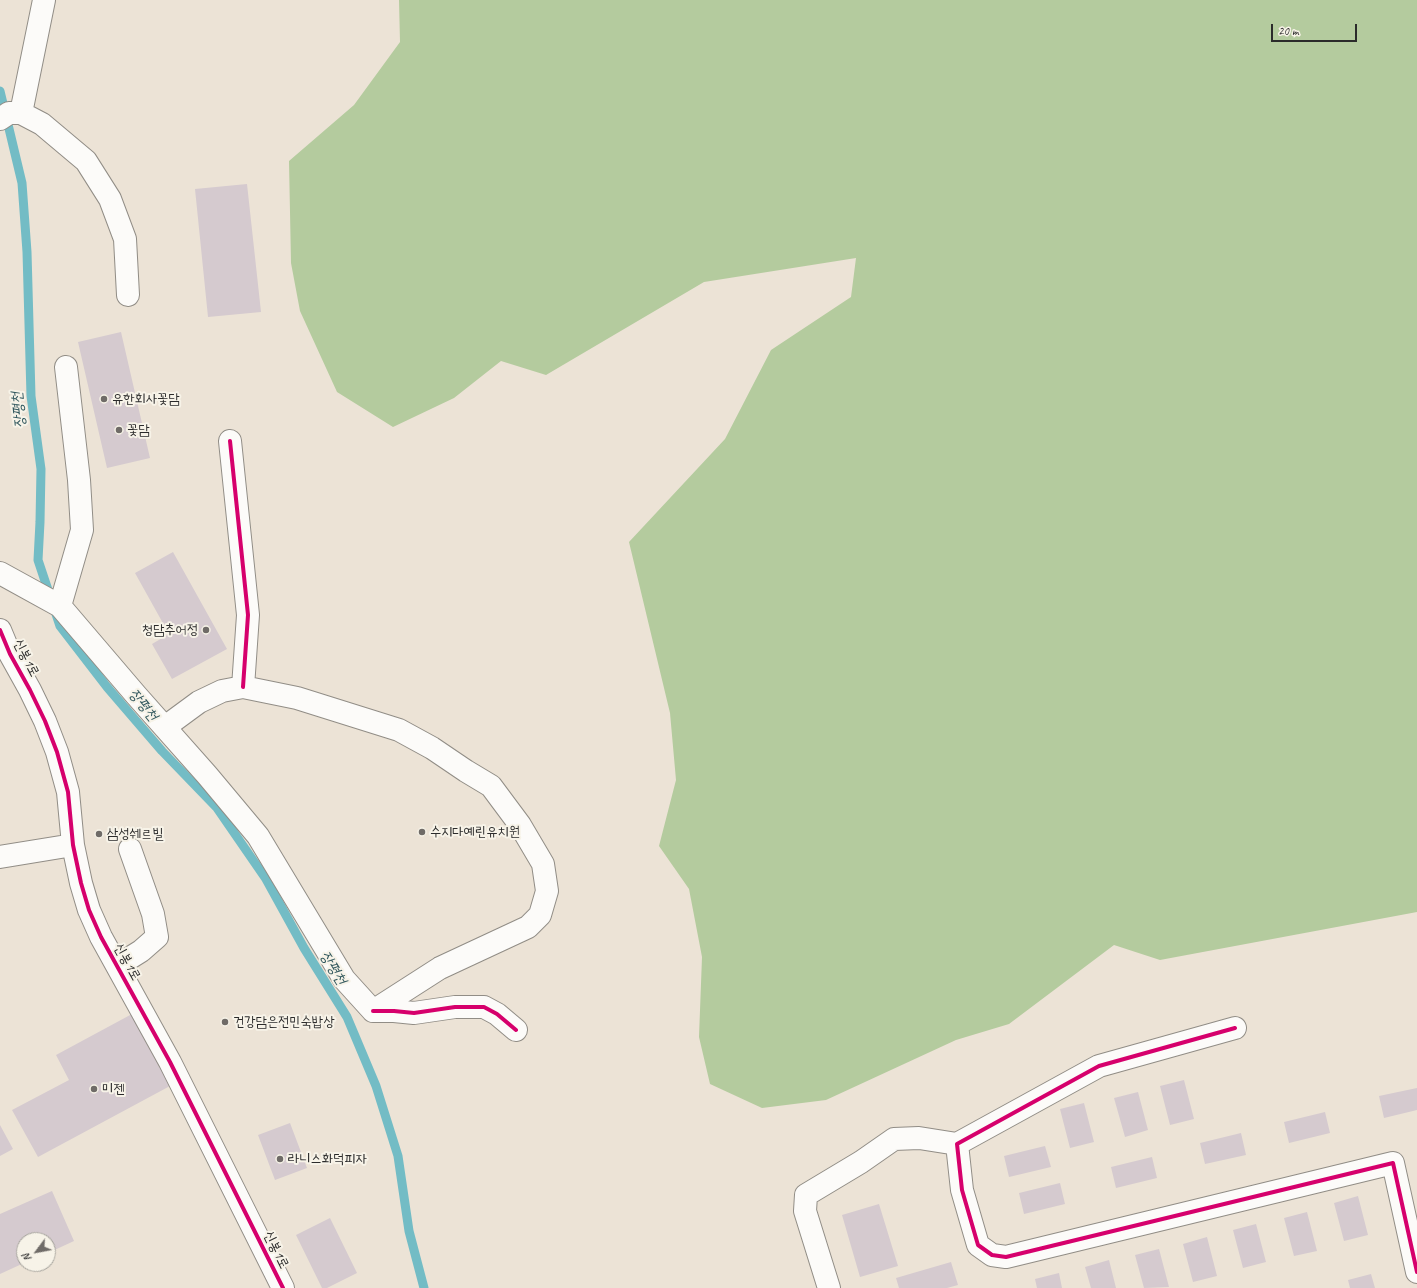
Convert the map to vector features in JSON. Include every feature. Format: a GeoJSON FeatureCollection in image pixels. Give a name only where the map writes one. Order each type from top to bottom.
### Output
{"type":"FeatureCollection","features":[{"type":"Feature","properties":{"kind":"street"},"geometry":{"type":"LineString","coordinates":[[44,0],[10,115],[42,124],[86,161],[110,199],[125,239],[128,295]]}},
{"type":"Feature","properties":{"kind":"street"},"geometry":{"type":"LineString","coordinates":[[60,606],[82,530],[79,480],[66,367]]}},
{"type":"Feature","properties":{"kind":"street"},"geometry":{"type":"LineString","coordinates":[[230,441],[248,615],[243,687]]}},
{"type":"Feature","properties":{"kind":"street"},"geometry":{"type":"LineString","coordinates":[[0,573],[60,606],[258,836],[344,979],[372,1011],[414,1013],[455,1007],[484,1007],[497,1014],[516,1030]]}},
{"type":"Feature","properties":{"kind":"street","name":"신봉1로"},"geometry":{"type":"LineString","coordinates":[[0,630],[10,654],[45,721],[57,752],[68,792],[73,845],[81,883],[89,910],[101,937],[174,1069],[283,1288]]}},
{"type":"Feature","properties":{"kind":"street"},"geometry":{"type":"LineString","coordinates":[[165,727],[200,702],[222,691],[243,687],[297,698],[399,730],[432,748],[491,786],[520,825],[543,864],[547,892],[540,915],[528,927],[440,968],[372,1011]]}},
{"type":"Feature","properties":{"kind":"street"},"geometry":{"type":"LineString","coordinates":[[0,857],[73,845]]}},
{"type":"Feature","properties":{"kind":"street"},"geometry":{"type":"LineString","coordinates":[[117,966],[141,951],[157,937],[153,914],[130,849]]}},
{"type":"Feature","properties":{"kind":"street"},"geometry":{"type":"LineString","coordinates":[[829,1288],[805,1211],[806,1195],[861,1162],[894,1139],[919,1138],[957,1144],[1099,1066],[1235,1028]]}},
{"type":"Feature","properties":{"kind":"street"},"geometry":{"type":"LineString","coordinates":[[957,1144],[962,1190],[978,1245],[992,1255],[1006,1257],[1393,1163],[1417,1272]]}},
{"type":"Feature","properties":{"kind":"green space"},"geometry":{"type":"Polygon","coordinates":[[[399,0],[1417,0],[1417,912],[1160,960],[1114,945],[1009,1024],[956,1040],[826,1100],[762,1108],[710,1084],[699,1037],[702,957],[689,889],[659,846],[676,780],[670,713],[629,542],[725,439],[771,350],[851,297],[856,258],[704,282],[546,375],[501,361],[454,398],[393,427],[337,392],[300,311],[291,263],[289,161],[354,105],[400,42],[399,0]]]}},
{"type":"Feature","properties":{"kind":"building"},"geometry":{"type":"Polygon","coordinates":[[[247,184],[261,312],[208,317],[195,189],[247,184]]]}},
{"type":"Feature","properties":{"kind":"building"},"geometry":{"type":"Polygon","coordinates":[[[121,332],[150,458],[107,468],[78,342],[121,332]]]}},
{"type":"Feature","properties":{"kind":"building"},"geometry":{"type":"Polygon","coordinates":[[[173,552],[227,649],[172,679],[152,644],[169,634],[135,573],[173,552]]]}},
{"type":"Feature","properties":{"kind":"building"},"geometry":{"type":"Polygon","coordinates":[[[132,1014],[170,1086],[38,1157],[12,1110],[69,1080],[56,1055],[132,1014]]]}},
{"type":"Feature","properties":{"kind":"building"},"geometry":{"type":"Polygon","coordinates":[[[1184,1080],[1194,1119],[1170,1125],[1160,1086],[1184,1080]]]}},
{"type":"Feature","properties":{"kind":"building"},"geometry":{"type":"Polygon","coordinates":[[[1417,1088],[1417,1110],[1384,1118],[1379,1096],[1417,1088]]]}},
{"type":"Feature","properties":{"kind":"building"},"geometry":{"type":"Polygon","coordinates":[[[1138,1092],[1148,1130],[1125,1137],[1114,1098],[1138,1092]]]}},
{"type":"Feature","properties":{"kind":"building"},"geometry":{"type":"Polygon","coordinates":[[[1084,1103],[1094,1142],[1070,1148],[1060,1109],[1084,1103]]]}},
{"type":"Feature","properties":{"kind":"building"},"geometry":{"type":"Polygon","coordinates":[[[1325,1112],[1330,1133],[1289,1143],[1284,1122],[1325,1112]]]}},
{"type":"Feature","properties":{"kind":"building"},"geometry":{"type":"Polygon","coordinates":[[[290,1123],[307,1168],[275,1180],[258,1135],[290,1123]]]}},
{"type":"Feature","properties":{"kind":"building"},"geometry":{"type":"Polygon","coordinates":[[[0,1125],[13,1149],[0,1156],[0,1125]]]}},
{"type":"Feature","properties":{"kind":"building"},"geometry":{"type":"Polygon","coordinates":[[[1241,1133],[1246,1155],[1205,1164],[1200,1143],[1241,1133]]]}},
{"type":"Feature","properties":{"kind":"building"},"geometry":{"type":"Polygon","coordinates":[[[1045,1146],[1051,1167],[1009,1177],[1004,1156],[1045,1146]]]}},
{"type":"Feature","properties":{"kind":"building"},"geometry":{"type":"Polygon","coordinates":[[[1152,1157],[1157,1178],[1116,1188],[1111,1167],[1152,1157]]]}},
{"type":"Feature","properties":{"kind":"building"},"geometry":{"type":"Polygon","coordinates":[[[1060,1183],[1065,1204],[1024,1214],[1019,1193],[1060,1183]]]}},
{"type":"Feature","properties":{"kind":"building"},"geometry":{"type":"Polygon","coordinates":[[[52,1191],[74,1241],[56,1249],[56,1232],[16,1232],[16,1267],[0,1274],[0,1214],[52,1191]]]}},
{"type":"Feature","properties":{"kind":"building"},"geometry":{"type":"Polygon","coordinates":[[[1358,1196],[1368,1235],[1344,1241],[1334,1203],[1358,1196]]]}},
{"type":"Feature","properties":{"kind":"building"},"geometry":{"type":"Polygon","coordinates":[[[879,1204],[898,1266],[860,1277],[842,1215],[879,1204]]]}},
{"type":"Feature","properties":{"kind":"building"},"geometry":{"type":"Polygon","coordinates":[[[1307,1212],[1317,1251],[1294,1256],[1284,1218],[1307,1212]]]}},
{"type":"Feature","properties":{"kind":"building"},"geometry":{"type":"Polygon","coordinates":[[[330,1218],[357,1273],[327,1288],[322,1288],[296,1235],[330,1218]]]}},
{"type":"Feature","properties":{"kind":"building"},"geometry":{"type":"Polygon","coordinates":[[[1256,1224],[1266,1262],[1243,1268],[1233,1230],[1256,1224]]]}},
{"type":"Feature","properties":{"kind":"building"},"geometry":{"type":"Polygon","coordinates":[[[1207,1237],[1217,1276],[1193,1282],[1183,1244],[1207,1237]]]}},
{"type":"Feature","properties":{"kind":"building"},"geometry":{"type":"Polygon","coordinates":[[[1159,1249],[1169,1287],[1144,1288],[1135,1255],[1159,1249]]]}},
{"type":"Feature","properties":{"kind":"building"},"geometry":{"type":"Polygon","coordinates":[[[1109,1260],[1116,1288],[1091,1288],[1085,1267],[1109,1260]]]}},
{"type":"Feature","properties":{"kind":"building"},"geometry":{"type":"Polygon","coordinates":[[[951,1262],[958,1285],[947,1288],[899,1288],[896,1278],[951,1262]]]}},
{"type":"Feature","properties":{"kind":"building"},"geometry":{"type":"Polygon","coordinates":[[[1059,1273],[1062,1288],[1037,1288],[1035,1279],[1059,1273]]]}},
{"type":"Feature","properties":{"kind":"building"},"geometry":{"type":"Polygon","coordinates":[[[1371,1274],[1375,1288],[1350,1288],[1348,1280],[1371,1274]]]}},
{"type":"Feature","properties":{"kind":"waterway","name":"장평천"},"geometry":{"type":"LineString","coordinates":[[0,91],[22,183],[27,252],[31,396],[41,469],[38,560],[50,596]]}},
{"type":"Feature","properties":{"kind":"waterway","name":"장평천"},"geometry":{"type":"LineString","coordinates":[[54,608],[60,626],[107,687],[162,751],[217,808],[266,879],[304,948],[347,1017],[376,1086],[398,1156],[409,1231],[424,1288]]}},
{"type":"Feature","properties":{"kind":"cycle path"},"geometry":{"type":"LineString","coordinates":[[230,441],[248,615],[243,687]]}},
{"type":"Feature","properties":{"kind":"cycle path"},"geometry":{"type":"LineString","coordinates":[[0,630],[10,654],[45,721],[57,752],[68,792],[73,845],[81,883],[89,910],[101,937],[170,1062],[283,1288]]}},
{"type":"Feature","properties":{"kind":"cycle path"},"geometry":{"type":"LineString","coordinates":[[373,1011],[414,1013],[455,1007],[484,1007],[497,1014],[516,1030]]}},
{"type":"Feature","properties":{"kind":"cycle path"},"geometry":{"type":"LineString","coordinates":[[1235,1028],[1099,1066],[957,1144],[962,1190],[978,1245],[992,1255],[1006,1257],[1393,1163],[1417,1272]]}},
{"type":"Feature","properties":{"kind":"place","name":"유한회사꽃담"},"geometry":{"type":"Point","coordinates":[104,399]}},
{"type":"Feature","properties":{"kind":"place","name":"꽃담"},"geometry":{"type":"Point","coordinates":[119,430]}},
{"type":"Feature","properties":{"kind":"place","name":"청담추어정"},"geometry":{"type":"Point","coordinates":[206,630]}},
{"type":"Feature","properties":{"kind":"place","name":"수지다예린유치원"},"geometry":{"type":"Point","coordinates":[422,832]}},
{"type":"Feature","properties":{"kind":"place","name":"삼성쉐르빌"},"geometry":{"type":"Point","coordinates":[99,834]}},
{"type":"Feature","properties":{"kind":"place","name":"건강담은전민숙밥상"},"geometry":{"type":"Point","coordinates":[225,1022]}},
{"type":"Feature","properties":{"kind":"place","name":"미젠"},"geometry":{"type":"Point","coordinates":[94,1089]}},
{"type":"Feature","properties":{"kind":"place","name":"라니스화덕피자"},"geometry":{"type":"Point","coordinates":[280,1159]}}]}
